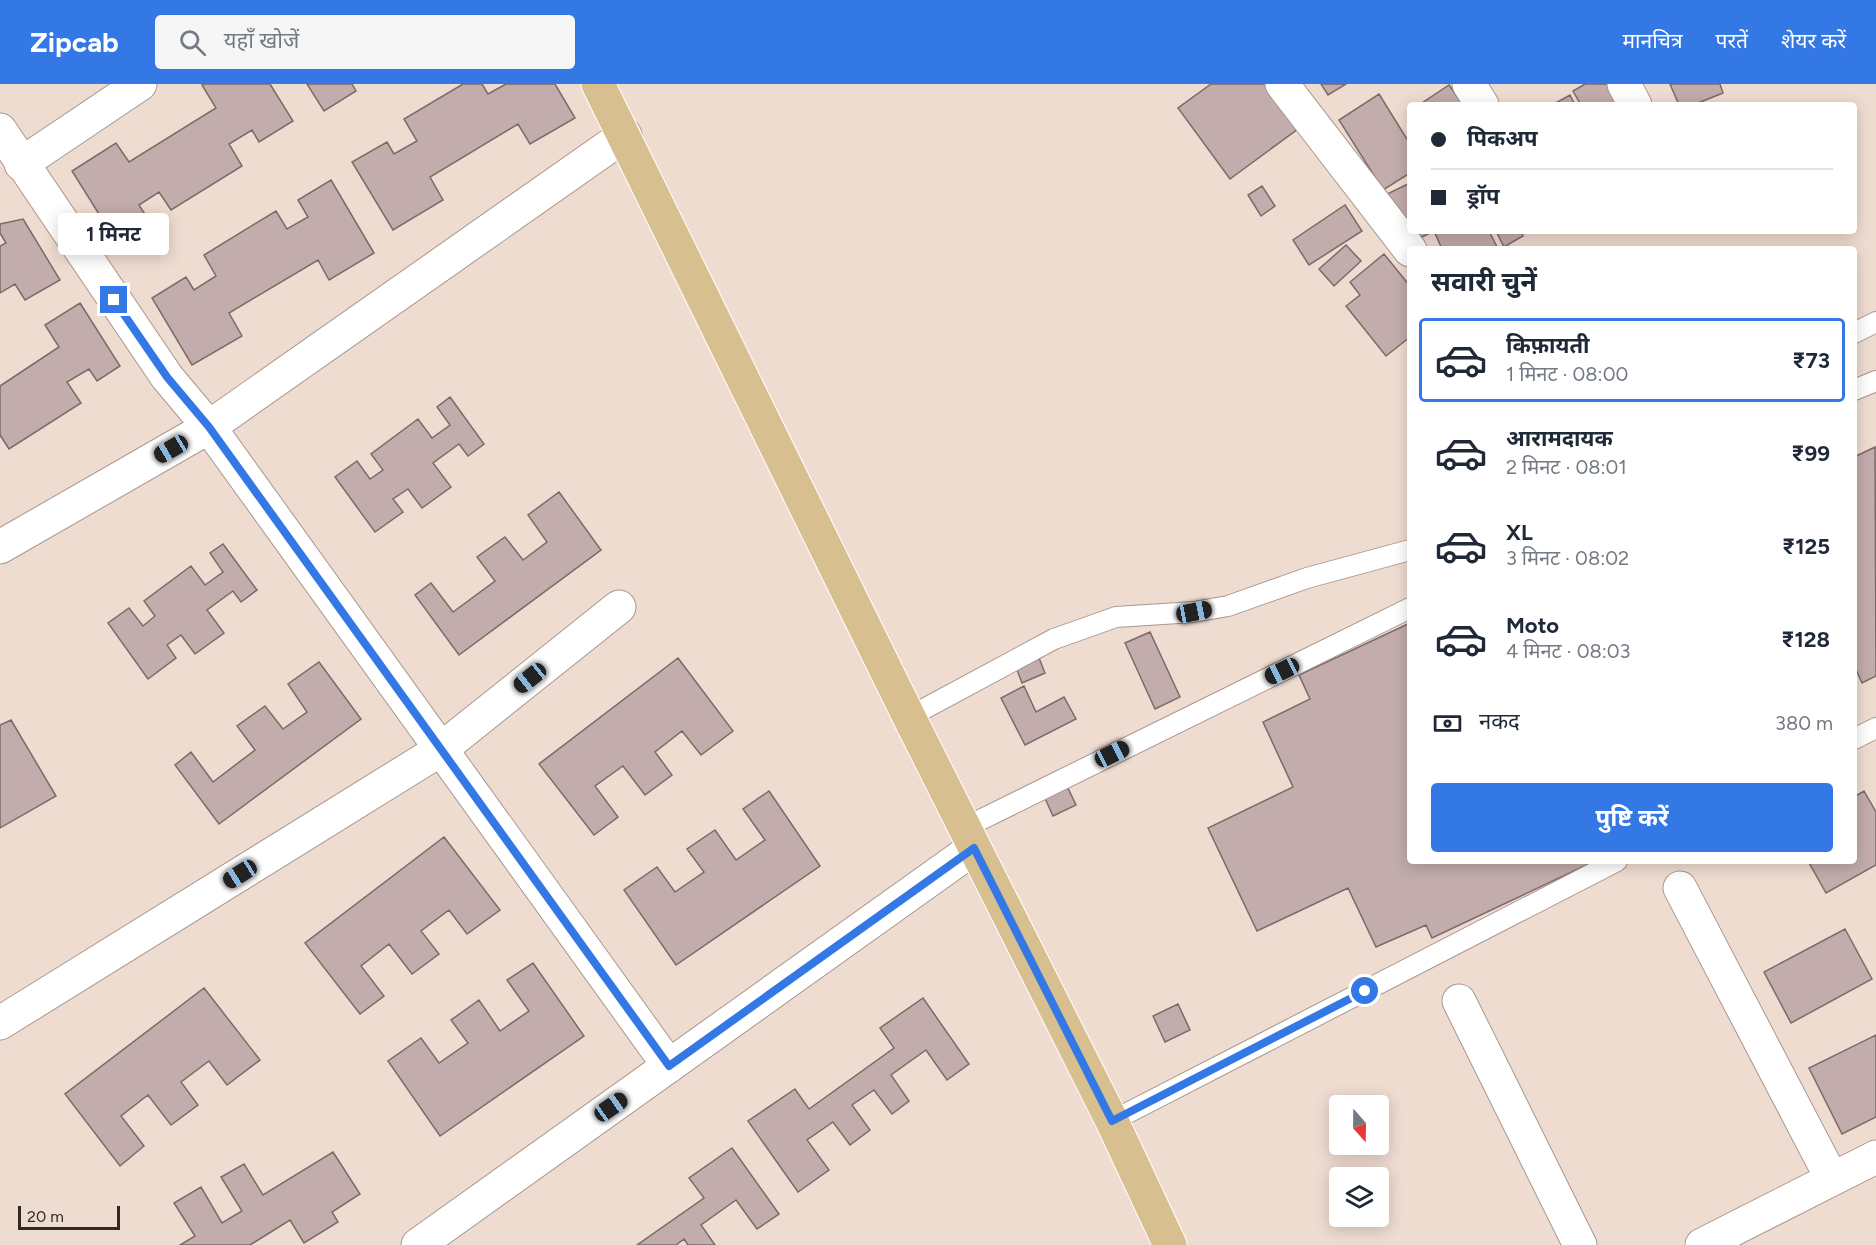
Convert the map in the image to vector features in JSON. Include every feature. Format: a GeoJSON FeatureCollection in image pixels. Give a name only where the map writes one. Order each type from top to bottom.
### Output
{"type":"FeatureCollection","features":[{"type":"Feature","properties":{"kind":"main road"},"geometry":{"type":"LineString","coordinates":[[598,84],[909,717],[1112,1121],[1170,1245]]}},
{"type":"Feature","properties":{"kind":"street"},"geometry":{"type":"LineString","coordinates":[[21,164],[140,84]]}},
{"type":"Feature","properties":{"kind":"street"},"geometry":{"type":"LineString","coordinates":[[1282,84],[1407,246]]}},
{"type":"Feature","properties":{"kind":"street"},"geometry":{"type":"LineString","coordinates":[[1468,84],[1480,102]]}},
{"type":"Feature","properties":{"kind":"street"},"geometry":{"type":"LineString","coordinates":[[1624,84],[1633,102]]}},
{"type":"Feature","properties":{"kind":"street"},"geometry":{"type":"LineString","coordinates":[[0,130],[167,377],[209,427],[669,1066]]}},
{"type":"Feature","properties":{"kind":"street"},"geometry":{"type":"LineString","coordinates":[[0,547],[209,427],[624,135]]}},
{"type":"Feature","properties":{"kind":"street"},"geometry":{"type":"LineString","coordinates":[[0,1023],[440,750],[619,607]]}},
{"type":"Feature","properties":{"kind":"street"},"geometry":{"type":"LineString","coordinates":[[418,1245],[669,1066],[969,838]]}},
{"type":"Feature","properties":{"kind":"street"},"geometry":{"type":"LineString","coordinates":[[1680,888],[1832,1179]]}},
{"type":"Feature","properties":{"kind":"street"},"geometry":{"type":"LineString","coordinates":[[1459,1001],[1580,1245]]}},
{"type":"Feature","properties":{"kind":"street"},"geometry":{"type":"LineString","coordinates":[[1702,1245],[1876,1157]]}},
{"type":"Feature","properties":{"kind":"lane"},"geometry":{"type":"LineString","coordinates":[[1857,332],[1876,322]]}},
{"type":"Feature","properties":{"kind":"lane"},"geometry":{"type":"LineString","coordinates":[[1857,389],[1876,381]]}},
{"type":"Feature","properties":{"kind":"lane"},"geometry":{"type":"LineString","coordinates":[[909,717],[1054,639],[1116,617],[1194,612],[1228,606],[1307,579],[1407,551]]}},
{"type":"Feature","properties":{"kind":"lane"},"geometry":{"type":"LineString","coordinates":[[969,838],[1407,610]]}},
{"type":"Feature","properties":{"kind":"lane"},"geometry":{"type":"LineString","coordinates":[[1857,738],[1876,728]]}},
{"type":"Feature","properties":{"kind":"lane"},"geometry":{"type":"LineString","coordinates":[[1112,1121],[1611,864]]}},
{"type":"Feature","properties":{"kind":"building"},"geometry":{"type":"Polygon","coordinates":[[[270,84],[293,121],[259,142],[252,130],[229,144],[242,166],[171,210],[159,192],[139,205],[150,222],[117,243],[72,171],[116,143],[129,162],[216,108],[202,85],[270,84]]]}},
{"type":"Feature","properties":{"kind":"building"},"geometry":{"type":"Polygon","coordinates":[[[307,84],[352,84],[356,91],[324,111],[307,84]]]}},
{"type":"Feature","properties":{"kind":"building"},"geometry":{"type":"Polygon","coordinates":[[[463,84],[482,84],[488,94],[506,84],[555,84],[575,118],[530,144],[518,124],[430,177],[443,200],[393,230],[352,162],[387,142],[394,154],[417,141],[404,119],[463,84]]]}},
{"type":"Feature","properties":{"kind":"building"},"geometry":{"type":"Polygon","coordinates":[[[1211,84],[1271,84],[1302,126],[1230,179],[1178,108],[1211,84]]]}},
{"type":"Feature","properties":{"kind":"building"},"geometry":{"type":"Polygon","coordinates":[[[1321,84],[1346,84],[1328,95],[1321,84]]]}},
{"type":"Feature","properties":{"kind":"building"},"geometry":{"type":"Polygon","coordinates":[[[1585,84],[1613,84],[1624,102],[1579,102],[1573,91],[1585,84]]]}},
{"type":"Feature","properties":{"kind":"building"},"geometry":{"type":"Polygon","coordinates":[[[1670,84],[1720,84],[1723,93],[1700,102],[1678,102],[1670,84]]]}},
{"type":"Feature","properties":{"kind":"building"},"geometry":{"type":"Polygon","coordinates":[[[1449,85],[1461,102],[1424,102],[1449,85]]]}},
{"type":"Feature","properties":{"kind":"building"},"geometry":{"type":"Polygon","coordinates":[[[1379,94],[1407,139],[1407,175],[1383,190],[1339,120],[1379,94]]]}},
{"type":"Feature","properties":{"kind":"building"},"geometry":{"type":"Polygon","coordinates":[[[1570,95],[1574,102],[1557,102],[1570,95]]]}},
{"type":"Feature","properties":{"kind":"building"},"geometry":{"type":"Polygon","coordinates":[[[331,180],[374,253],[329,280],[318,260],[229,313],[242,336],[192,365],[152,298],[186,277],[194,290],[216,276],[204,255],[276,211],[287,229],[308,217],[298,200],[331,180]]]}},
{"type":"Feature","properties":{"kind":"building"},"geometry":{"type":"Polygon","coordinates":[[[1407,184],[1407,234],[1428,234],[1410,243],[1387,194],[1407,184]]]}},
{"type":"Feature","properties":{"kind":"building"},"geometry":{"type":"Polygon","coordinates":[[[1262,186],[1275,206],[1261,216],[1248,195],[1262,186]]]}},
{"type":"Feature","properties":{"kind":"building"},"geometry":{"type":"Polygon","coordinates":[[[1345,205],[1362,231],[1309,265],[1293,240],[1345,205]]]}},
{"type":"Feature","properties":{"kind":"building"},"geometry":{"type":"Polygon","coordinates":[[[23,219],[60,280],[25,300],[15,284],[0,293],[0,246],[6,243],[0,233],[0,224],[23,219]]]}},
{"type":"Feature","properties":{"kind":"building"},"geometry":{"type":"Polygon","coordinates":[[[1435,234],[1490,234],[1496,246],[1441,246],[1435,234]]]}},
{"type":"Feature","properties":{"kind":"building"},"geometry":{"type":"Polygon","coordinates":[[[1498,234],[1522,234],[1523,236],[1504,246],[1498,234]]]}},
{"type":"Feature","properties":{"kind":"building"},"geometry":{"type":"Polygon","coordinates":[[[1346,245],[1361,261],[1334,286],[1319,269],[1346,245]]]}},
{"type":"Feature","properties":{"kind":"building"},"geometry":{"type":"Polygon","coordinates":[[[1384,254],[1407,282],[1407,339],[1386,356],[1346,306],[1360,295],[1350,282],[1384,254]]]}},
{"type":"Feature","properties":{"kind":"building"},"geometry":{"type":"Polygon","coordinates":[[[80,303],[120,366],[97,381],[89,369],[67,382],[81,403],[9,449],[0,435],[0,386],[59,347],[45,325],[80,303]]]}},
{"type":"Feature","properties":{"kind":"building"},"geometry":{"type":"Polygon","coordinates":[[[450,397],[484,444],[468,456],[459,444],[433,463],[451,487],[422,508],[408,489],[393,499],[403,512],[375,532],[335,477],[357,461],[370,479],[383,470],[371,454],[418,419],[432,438],[450,425],[437,407],[450,397]]]}},
{"type":"Feature","properties":{"kind":"building"},"geometry":{"type":"Polygon","coordinates":[[[1875,447],[1876,676],[1862,683],[1857,672],[1857,456],[1875,447]]]}},
{"type":"Feature","properties":{"kind":"building"},"geometry":{"type":"Polygon","coordinates":[[[559,492],[601,550],[459,655],[415,595],[431,583],[453,612],[495,581],[477,557],[505,537],[523,560],[547,542],[528,515],[559,492]]]}},
{"type":"Feature","properties":{"kind":"building"},"geometry":{"type":"Polygon","coordinates":[[[223,544],[257,590],[241,602],[233,591],[207,610],[224,633],[195,654],[181,635],[167,645],[176,658],[148,679],[108,623],[129,608],[143,626],[155,616],[144,601],[191,566],[205,585],[223,572],[210,553],[223,544]]]}},
{"type":"Feature","properties":{"kind":"building"},"geometry":{"type":"Polygon","coordinates":[[[1407,624],[1407,864],[1589,864],[1432,938],[1426,925],[1376,947],[1348,888],[1257,931],[1208,828],[1293,787],[1263,722],[1310,699],[1299,675],[1407,624]]]}},
{"type":"Feature","properties":{"kind":"building"},"geometry":{"type":"Polygon","coordinates":[[[1150,632],[1180,697],[1155,709],[1125,643],[1150,632]]]}},
{"type":"Feature","properties":{"kind":"building"},"geometry":{"type":"Polygon","coordinates":[[[1037,653],[1045,673],[1022,683],[1014,662],[1037,653]]]}},
{"type":"Feature","properties":{"kind":"building"},"geometry":{"type":"Polygon","coordinates":[[[678,658],[733,731],[701,755],[682,731],[655,752],[672,775],[645,795],[623,766],[595,786],[618,817],[594,835],[539,764],[678,658]]]}},
{"type":"Feature","properties":{"kind":"building"},"geometry":{"type":"Polygon","coordinates":[[[319,662],[361,719],[219,824],[175,765],[191,752],[213,782],[255,750],[237,726],[265,706],[283,729],[307,712],[288,684],[319,662]]]}},
{"type":"Feature","properties":{"kind":"building"},"geometry":{"type":"Polygon","coordinates":[[[1024,686],[1036,712],[1064,697],[1076,719],[1025,745],[1001,698],[1024,686]]]}},
{"type":"Feature","properties":{"kind":"building"},"geometry":{"type":"Polygon","coordinates":[[[11,720],[56,796],[0,828],[0,725],[11,720]]]}},
{"type":"Feature","properties":{"kind":"building"},"geometry":{"type":"Polygon","coordinates":[[[1066,784],[1076,805],[1053,816],[1043,794],[1066,784]]]}},
{"type":"Feature","properties":{"kind":"building"},"geometry":{"type":"Polygon","coordinates":[[[769,791],[820,866],[676,965],[624,890],[657,867],[675,892],[704,872],[687,849],[715,830],[736,860],[765,840],[743,809],[769,791]]]}},
{"type":"Feature","properties":{"kind":"building"},"geometry":{"type":"Polygon","coordinates":[[[1864,791],[1876,812],[1876,865],[1826,893],[1810,864],[1857,864],[1857,795],[1864,791]]]}},
{"type":"Feature","properties":{"kind":"building"},"geometry":{"type":"Polygon","coordinates":[[[444,837],[500,910],[467,934],[449,910],[421,931],[439,954],[412,974],[389,944],[361,966],[384,996],[360,1014],[305,943],[444,837]]]}},
{"type":"Feature","properties":{"kind":"building"},"geometry":{"type":"Polygon","coordinates":[[[1845,929],[1872,979],[1791,1023],[1764,972],[1845,929]]]}},
{"type":"Feature","properties":{"kind":"building"},"geometry":{"type":"Polygon","coordinates":[[[533,963],[584,1036],[440,1136],[388,1061],[421,1038],[439,1063],[468,1043],[451,1020],[479,1000],[500,1031],[529,1011],[507,980],[533,963]]]}},
{"type":"Feature","properties":{"kind":"building"},"geometry":{"type":"Polygon","coordinates":[[[204,988],[260,1060],[227,1085],[209,1061],[181,1082],[198,1105],[171,1125],[148,1095],[121,1116],[144,1146],[120,1166],[65,1094],[204,988]]]}},
{"type":"Feature","properties":{"kind":"building"},"geometry":{"type":"Polygon","coordinates":[[[923,998],[969,1064],[947,1080],[926,1050],[891,1075],[909,1101],[892,1114],[874,1090],[852,1105],[870,1130],[850,1145],[833,1122],[807,1140],[829,1170],[798,1192],[748,1121],[795,1089],[809,1109],[894,1048],[880,1028],[923,998]]]}},
{"type":"Feature","properties":{"kind":"building"},"geometry":{"type":"Polygon","coordinates":[[[1178,1004],[1190,1030],[1165,1042],[1153,1016],[1178,1004]]]}},
{"type":"Feature","properties":{"kind":"building"},"geometry":{"type":"Polygon","coordinates":[[[1876,1035],[1876,1117],[1842,1134],[1809,1068],[1876,1035]]]}},
{"type":"Feature","properties":{"kind":"building"},"geometry":{"type":"Polygon","coordinates":[[[732,1148],[779,1214],[757,1229],[736,1200],[701,1225],[715,1245],[688,1245],[684,1239],[676,1245],[637,1245],[704,1198],[689,1178],[732,1148]]]}},
{"type":"Feature","properties":{"kind":"building"},"geometry":{"type":"Polygon","coordinates":[[[333,1152],[360,1194],[332,1212],[338,1222],[304,1243],[290,1220],[250,1245],[180,1245],[195,1236],[174,1203],[201,1187],[222,1223],[242,1211],[221,1177],[244,1164],[263,1195],[333,1152]]]}},
{"type":"Feature","properties":{"kind":"route"},"geometry":{"type":"LineString","coordinates":[[114,300],[167,377],[209,427],[669,1066],[974,848],[1112,1121],[1365,991]]}}]}
